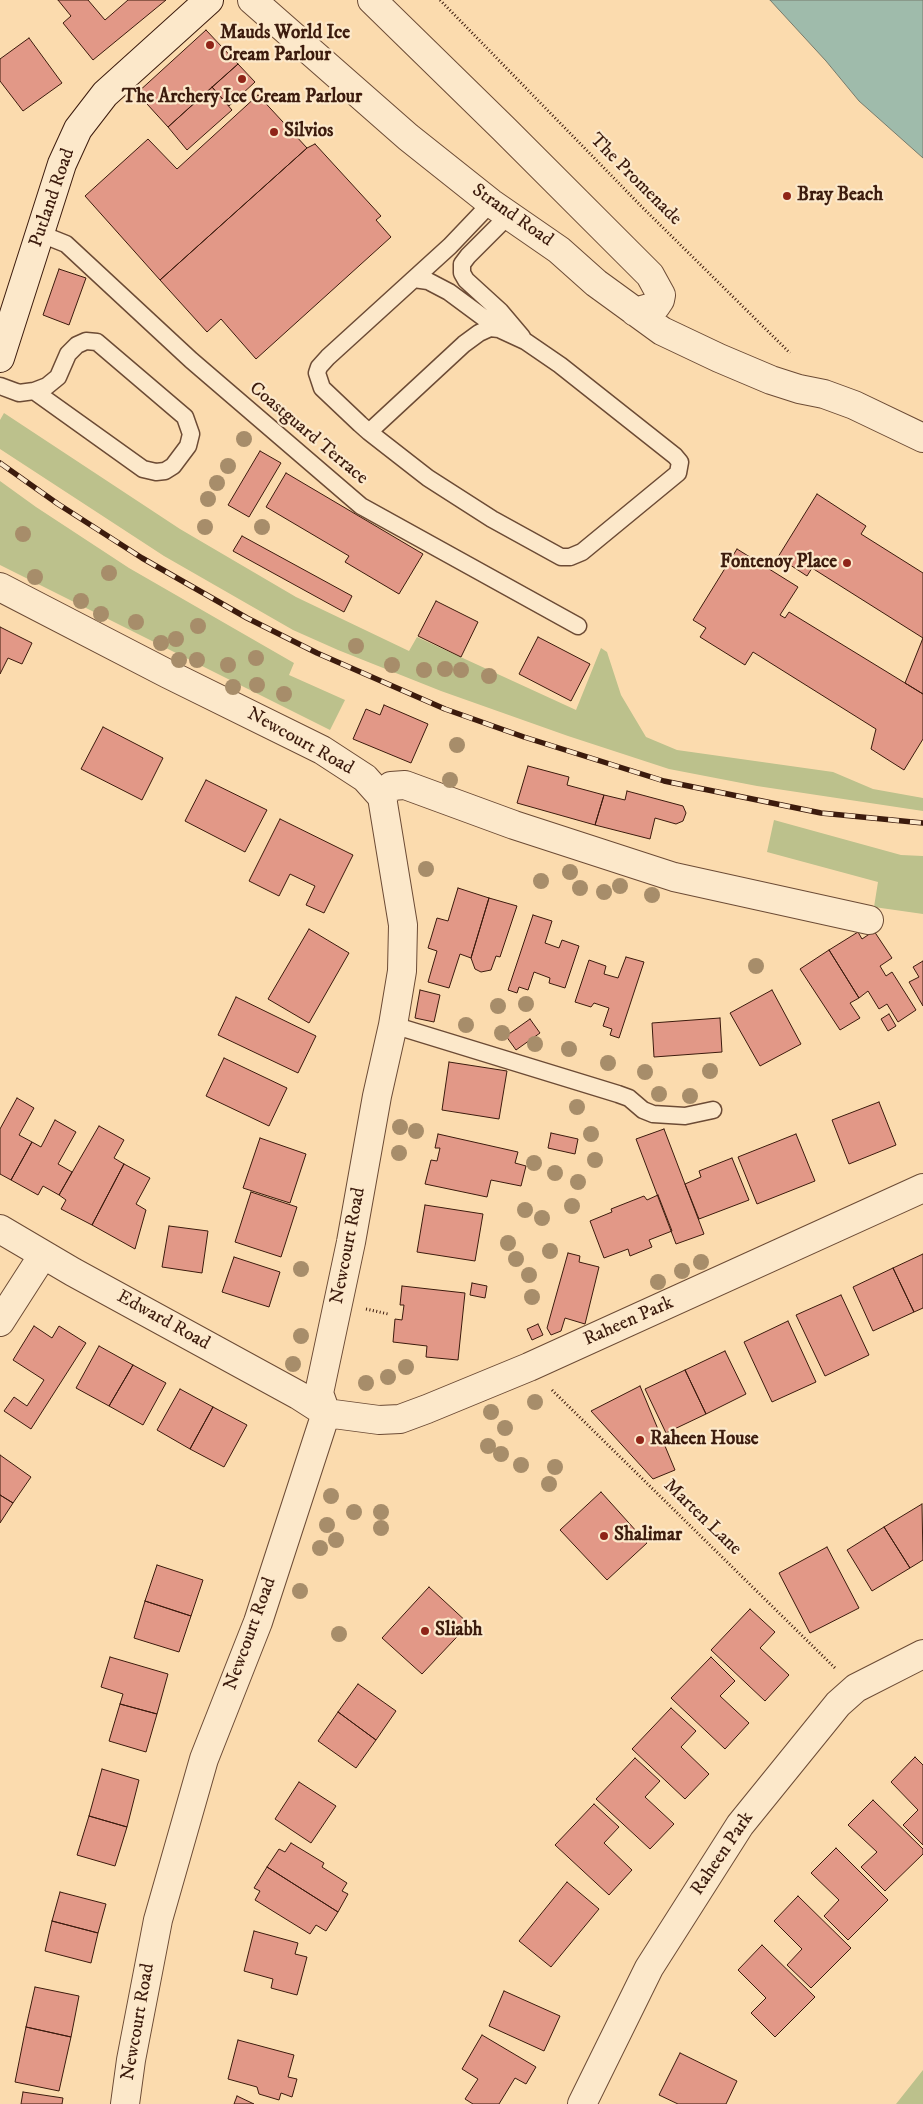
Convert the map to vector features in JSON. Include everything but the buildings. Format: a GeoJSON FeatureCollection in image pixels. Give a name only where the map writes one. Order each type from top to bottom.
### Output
{"type":"FeatureCollection","features":[{"type":"Feature","properties":{"kind":"street","name":"Putland Road"},"geometry":{"type":"LineString","coordinates":[[0,358],[62,164],[78,129],[106,94],[209,0]]}},
{"type":"Feature","properties":{"kind":"street","name":"Strand Road"},"geometry":{"type":"LineString","coordinates":[[252,0],[408,137],[500,209],[560,250],[596,283],[662,331],[771,380],[799,389],[824,394],[854,405],[923,438]]}},
{"type":"Feature","properties":{"kind":"street"},"geometry":{"type":"LineString","coordinates":[[372,0],[650,275],[661,295],[660,300],[656,306],[635,312]]}},
{"type":"Feature","properties":{"kind":"street","name":"Newcourt Road"},"geometry":{"type":"LineString","coordinates":[[0,587],[168,674],[322,750],[364,778],[382,797],[403,925],[402,971],[393,1025],[377,1096],[340,1296],[319,1393],[326,1413],[258,1622],[204,1760],[158,1920],[131,2060],[125,2104]]}},
{"type":"Feature","properties":{"kind":"street"},"geometry":{"type":"LineString","coordinates":[[382,797],[391,786],[404,786],[514,825],[674,877],[870,920]]}},
{"type":"Feature","properties":{"kind":"street","name":"Raheen Park"},"geometry":{"type":"LineString","coordinates":[[326,1413],[379,1420],[400,1419],[529,1367],[923,1188]]}},
{"type":"Feature","properties":{"kind":"street","name":"Edward Road"},"geometry":{"type":"LineString","coordinates":[[0,1229],[43,1255],[298,1395],[326,1413]]}},
{"type":"Feature","properties":{"kind":"street"},"geometry":{"type":"LineString","coordinates":[[0,1322],[43,1255]]}},
{"type":"Feature","properties":{"kind":"street","name":"Raheen Park"},"geometry":{"type":"LineString","coordinates":[[582,2104],[648,1968],[740,1825],[838,1704],[856,1688],[923,1654]]}},
{"type":"Feature","properties":{"kind":"lane"},"geometry":{"type":"LineString","coordinates":[[414,279],[428,280],[449,292],[499,329],[525,341],[564,369],[680,462],[678,473],[576,556],[562,556],[492,518],[428,478],[369,432],[322,388],[317,373],[319,367],[328,358],[414,279],[450,246],[500,209]]}},
{"type":"Feature","properties":{"kind":"lane"},"geometry":{"type":"LineString","coordinates":[[500,209],[462,264],[462,273],[466,280],[500,311],[525,341]]}},
{"type":"Feature","properties":{"kind":"lane","name":"Coastguard Terrace"},"geometry":{"type":"LineString","coordinates":[[41,234],[66,244],[190,360],[361,506],[578,626]]}},
{"type":"Feature","properties":{"kind":"lane"},"geometry":{"type":"LineString","coordinates":[[369,432],[464,344],[479,333],[490,328],[499,329]]}},
{"type":"Feature","properties":{"kind":"lane"},"geometry":{"type":"LineString","coordinates":[[0,386],[19,393],[34,391],[47,386],[58,377],[68,354],[76,345],[86,341],[97,342],[185,417],[191,434],[188,446],[173,466],[156,472],[144,469],[34,391]]}},
{"type":"Feature","properties":{"kind":"lane"},"geometry":{"type":"LineString","coordinates":[[393,1025],[630,1098],[642,1110],[652,1114],[685,1116],[713,1110]]}},
{"type":"Feature","properties":{"kind":"path","name":"The Promenade"},"geometry":{"type":"LineString","coordinates":[[440,0],[643,208],[794,356]]}},
{"type":"Feature","properties":{"kind":"path","name":"Marten Lane"},"geometry":{"type":"LineString","coordinates":[[529,1367],[856,1688]]}},
{"type":"Feature","properties":{"kind":"green space"},"geometry":{"type":"Polygon","coordinates":[[[4,413],[180,529],[296,597],[409,651],[417,637],[576,710],[601,648],[607,652],[621,695],[646,737],[677,750],[833,772],[873,789],[923,798],[923,811],[757,786],[669,769],[441,691],[338,650],[293,630],[164,556],[0,449],[0,420],[4,413]]]}},
{"type":"Feature","properties":{"kind":"green space"},"geometry":{"type":"Polygon","coordinates":[[[0,481],[129,568],[294,663],[289,675],[345,700],[330,730],[0,565],[0,481]]]}},
{"type":"Feature","properties":{"kind":"green space"},"geometry":{"type":"Polygon","coordinates":[[[774,820],[901,855],[923,856],[923,914],[874,907],[878,882],[767,852],[774,820]]]}},
{"type":"Feature","properties":{"kind":"green space"},"geometry":{"type":"Polygon","coordinates":[[[923,2070],[923,2104],[896,2104],[923,2070]]]}},
{"type":"Feature","properties":{"kind":"shaded area"},"geometry":{"type":"Polygon","coordinates":[[[770,0],[923,0],[923,158],[859,101],[826,61],[770,0]]]}},
{"type":"Feature","properties":{"kind":"railway"},"geometry":{"type":"LineString","coordinates":[[0,463],[58,504],[142,558],[247,618],[317,653],[445,709],[524,737],[664,781],[821,813],[923,823]]}},
{"type":"Feature","properties":{"kind":"place","name":"Mauds World Ice Cream Parlour"},"geometry":{"type":"Point","coordinates":[210,45]}},
{"type":"Feature","properties":{"kind":"place","name":"The Archery Ice Cream Parlour"},"geometry":{"type":"Point","coordinates":[242,79]}},
{"type":"Feature","properties":{"kind":"place","name":"Silvios"},"geometry":{"type":"Point","coordinates":[274,132]}},
{"type":"Feature","properties":{"kind":"place","name":"Bray Beach"},"geometry":{"type":"Point","coordinates":[787,196]}},
{"type":"Feature","properties":{"kind":"place","name":"Fontenoy Place"},"geometry":{"type":"Point","coordinates":[847,563]}},
{"type":"Feature","properties":{"kind":"place","name":"Raheen House"},"geometry":{"type":"Point","coordinates":[640,1440]}},
{"type":"Feature","properties":{"kind":"place","name":"Shalimar"},"geometry":{"type":"Point","coordinates":[604,1536]}},
{"type":"Feature","properties":{"kind":"place","name":"Sliabh"},"geometry":{"type":"Point","coordinates":[425,1631]}}]}
